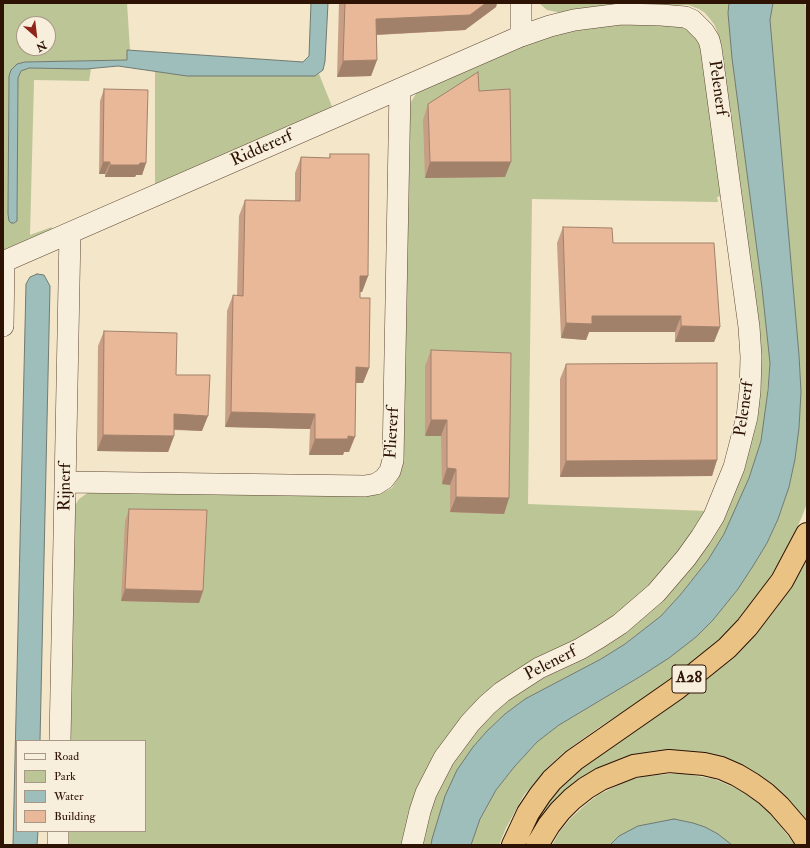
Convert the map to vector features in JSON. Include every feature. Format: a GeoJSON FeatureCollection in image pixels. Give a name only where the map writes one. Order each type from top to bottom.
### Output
{"type":"FeatureCollection","features":[{"type":"Feature","properties":{"kind":"highway","name":"A28"},"geometry":{"type":"LineString","coordinates":[[513,845],[528,813],[552,780],[574,760],[676,689],[727,648],[747,627],[782,581],[807,534]]}},
{"type":"Feature","properties":{"kind":"highway"},"geometry":{"type":"LineString","coordinates":[[537,845],[549,825],[560,812],[572,799],[586,788],[623,769],[651,762],[669,761],[709,765],[737,775],[766,794],[779,806],[807,842]]}},
{"type":"Feature","properties":{"kind":"street"},"geometry":{"type":"LineString","coordinates":[[520,36],[521,3]]}},
{"type":"Feature","properties":{"kind":"street","name":"Pelenerf"},"geometry":{"type":"LineString","coordinates":[[412,845],[426,793],[444,758],[465,729],[487,705],[502,692],[539,668],[580,650],[620,624],[656,593],[686,558],[714,516],[725,491],[734,467],[747,417],[750,391],[751,357],[749,326],[709,40],[704,32],[692,20],[685,17],[621,14],[574,20],[520,36]]}},
{"type":"Feature","properties":{"kind":"street","name":"Riddererf"},"geometry":{"type":"LineString","coordinates":[[4,262],[520,36]]}},
{"type":"Feature","properties":{"kind":"street","name":"Fliererf"},"geometry":{"type":"LineString","coordinates":[[66,482],[365,486],[376,484],[384,479],[390,472],[393,460],[400,89]]}},
{"type":"Feature","properties":{"kind":"street","name":"Rijnerf"},"geometry":{"type":"LineString","coordinates":[[60,740],[70,233]]}},
{"type":"Feature","properties":{"kind":"street"},"geometry":{"type":"LineString","coordinates":[[3,326],[4,262]]}},
{"type":"Feature","properties":{"kind":"street"},"geometry":{"type":"LineString","coordinates":[[58,832],[58,845]]}},
{"type":"Feature","properties":{"kind":"green space"},"geometry":{"type":"Polygon","coordinates":[[[3,3],[127,3],[130,50],[127,50],[127,60],[25,62],[17,64],[11,70],[9,76],[8,214],[9,221],[14,223],[17,221],[19,74],[24,69],[29,68],[91,69],[89,81],[34,80],[30,235],[52,227],[51,233],[3,254],[3,3]]]}},
{"type":"Feature","properties":{"kind":"green space"},"geometry":{"type":"Polygon","coordinates":[[[539,3],[729,3],[728,13],[732,58],[762,288],[770,363],[765,416],[761,441],[749,478],[738,505],[724,534],[708,560],[681,594],[661,616],[625,644],[601,659],[525,699],[505,714],[487,731],[473,747],[438,818],[431,845],[420,845],[427,814],[462,745],[507,699],[625,631],[742,470],[741,211],[717,31],[714,24],[705,13],[688,5],[648,5],[566,14],[547,10],[539,3]]]}},
{"type":"Feature","properties":{"kind":"green space"},"geometry":{"type":"Polygon","coordinates":[[[773,3],[805,3],[807,15],[807,503],[793,537],[768,581],[734,625],[715,644],[672,680],[598,728],[563,753],[549,766],[524,795],[506,828],[499,845],[471,845],[480,819],[496,790],[537,742],[559,725],[641,676],[696,637],[713,620],[738,589],[767,543],[778,519],[789,487],[795,459],[799,428],[801,392],[770,20],[773,3]]]}},
{"type":"Feature","properties":{"kind":"green space"},"geometry":{"type":"Polygon","coordinates":[[[622,22],[683,25],[702,43],[723,196],[717,197],[718,202],[532,199],[528,504],[707,511],[666,572],[615,618],[497,687],[404,845],[65,845],[65,832],[146,832],[146,740],[67,740],[73,511],[75,505],[79,499],[89,492],[373,495],[380,494],[392,488],[401,471],[408,114],[411,102],[417,92],[553,33],[622,22]]]}},
{"type":"Feature","properties":{"kind":"green space"},"geometry":{"type":"Polygon","coordinates":[[[155,71],[187,76],[315,76],[319,74],[333,109],[155,186],[155,71]]]}},
{"type":"Feature","properties":{"kind":"green space"},"geometry":{"type":"Polygon","coordinates":[[[807,546],[807,832],[755,779],[633,760],[531,845],[519,845],[554,785],[679,694],[807,546]]]}},
{"type":"Feature","properties":{"kind":"green space"},"geometry":{"type":"Polygon","coordinates":[[[680,773],[714,779],[746,794],[773,816],[795,845],[732,845],[730,843],[619,836],[610,845],[552,845],[560,831],[571,818],[598,795],[629,780],[646,776],[680,773]]]}},
{"type":"Feature","properties":{"kind":"water"},"geometry":{"type":"Polygon","coordinates":[[[311,3],[328,3],[325,61],[323,70],[315,76],[187,76],[118,66],[86,69],[29,68],[21,71],[18,78],[17,221],[11,223],[9,221],[9,76],[11,70],[17,64],[25,62],[127,60],[127,50],[303,62],[309,56],[311,3]]]}},
{"type":"Feature","properties":{"kind":"water"},"geometry":{"type":"Polygon","coordinates":[[[729,3],[773,3],[770,20],[801,392],[799,428],[795,459],[789,487],[778,519],[767,543],[738,589],[713,620],[696,637],[669,658],[559,725],[537,742],[496,790],[480,819],[471,845],[431,845],[445,796],[457,770],[473,747],[505,714],[525,699],[601,659],[625,644],[661,616],[708,560],[724,534],[749,478],[761,441],[770,363],[762,288],[732,58],[728,13],[729,3]]]}},
{"type":"Feature","properties":{"kind":"water"},"geometry":{"type":"Polygon","coordinates":[[[37,274],[44,275],[50,286],[40,740],[16,740],[16,832],[38,832],[37,845],[13,845],[26,284],[30,277],[37,274]]]}},
{"type":"Feature","properties":{"kind":"water"},"geometry":{"type":"Polygon","coordinates":[[[674,819],[705,827],[718,834],[732,845],[610,845],[619,836],[638,826],[674,819]]]}},
{"type":"Feature","properties":{"kind":"building"},"geometry":{"type":"Polygon","coordinates":[[[345,3],[486,3],[470,15],[376,19],[377,60],[343,61],[345,3]]]}},
{"type":"Feature","properties":{"kind":"building"},"geometry":{"type":"Polygon","coordinates":[[[478,72],[479,91],[510,89],[511,162],[430,162],[428,104],[478,72]]]}},
{"type":"Feature","properties":{"kind":"building"},"geometry":{"type":"Polygon","coordinates":[[[104,89],[148,90],[146,163],[140,163],[139,165],[110,165],[110,162],[103,162],[104,89]]]}},
{"type":"Feature","properties":{"kind":"building"},"geometry":{"type":"Polygon","coordinates":[[[330,154],[369,154],[368,276],[360,276],[360,298],[370,298],[369,368],[356,367],[355,437],[348,436],[348,439],[315,439],[315,414],[231,412],[233,295],[243,296],[245,200],[300,201],[301,157],[330,158],[330,154]]]}},
{"type":"Feature","properties":{"kind":"building"},"geometry":{"type":"Polygon","coordinates":[[[563,227],[612,228],[613,243],[714,243],[720,327],[681,326],[681,316],[592,316],[592,324],[566,323],[563,227]]]}},
{"type":"Feature","properties":{"kind":"building"},"geometry":{"type":"Polygon","coordinates":[[[104,331],[177,333],[176,375],[210,375],[208,416],[174,414],[174,436],[103,435],[104,331]]]}},
{"type":"Feature","properties":{"kind":"building"},"geometry":{"type":"Polygon","coordinates":[[[431,350],[511,353],[509,498],[456,497],[456,469],[447,468],[447,420],[431,420],[431,350]]]}},
{"type":"Feature","properties":{"kind":"building"},"geometry":{"type":"Polygon","coordinates":[[[717,363],[717,460],[566,461],[566,364],[717,363]]]}},
{"type":"Feature","properties":{"kind":"building"},"geometry":{"type":"Polygon","coordinates":[[[129,509],[207,510],[203,591],[125,589],[129,509]]]}}]}
